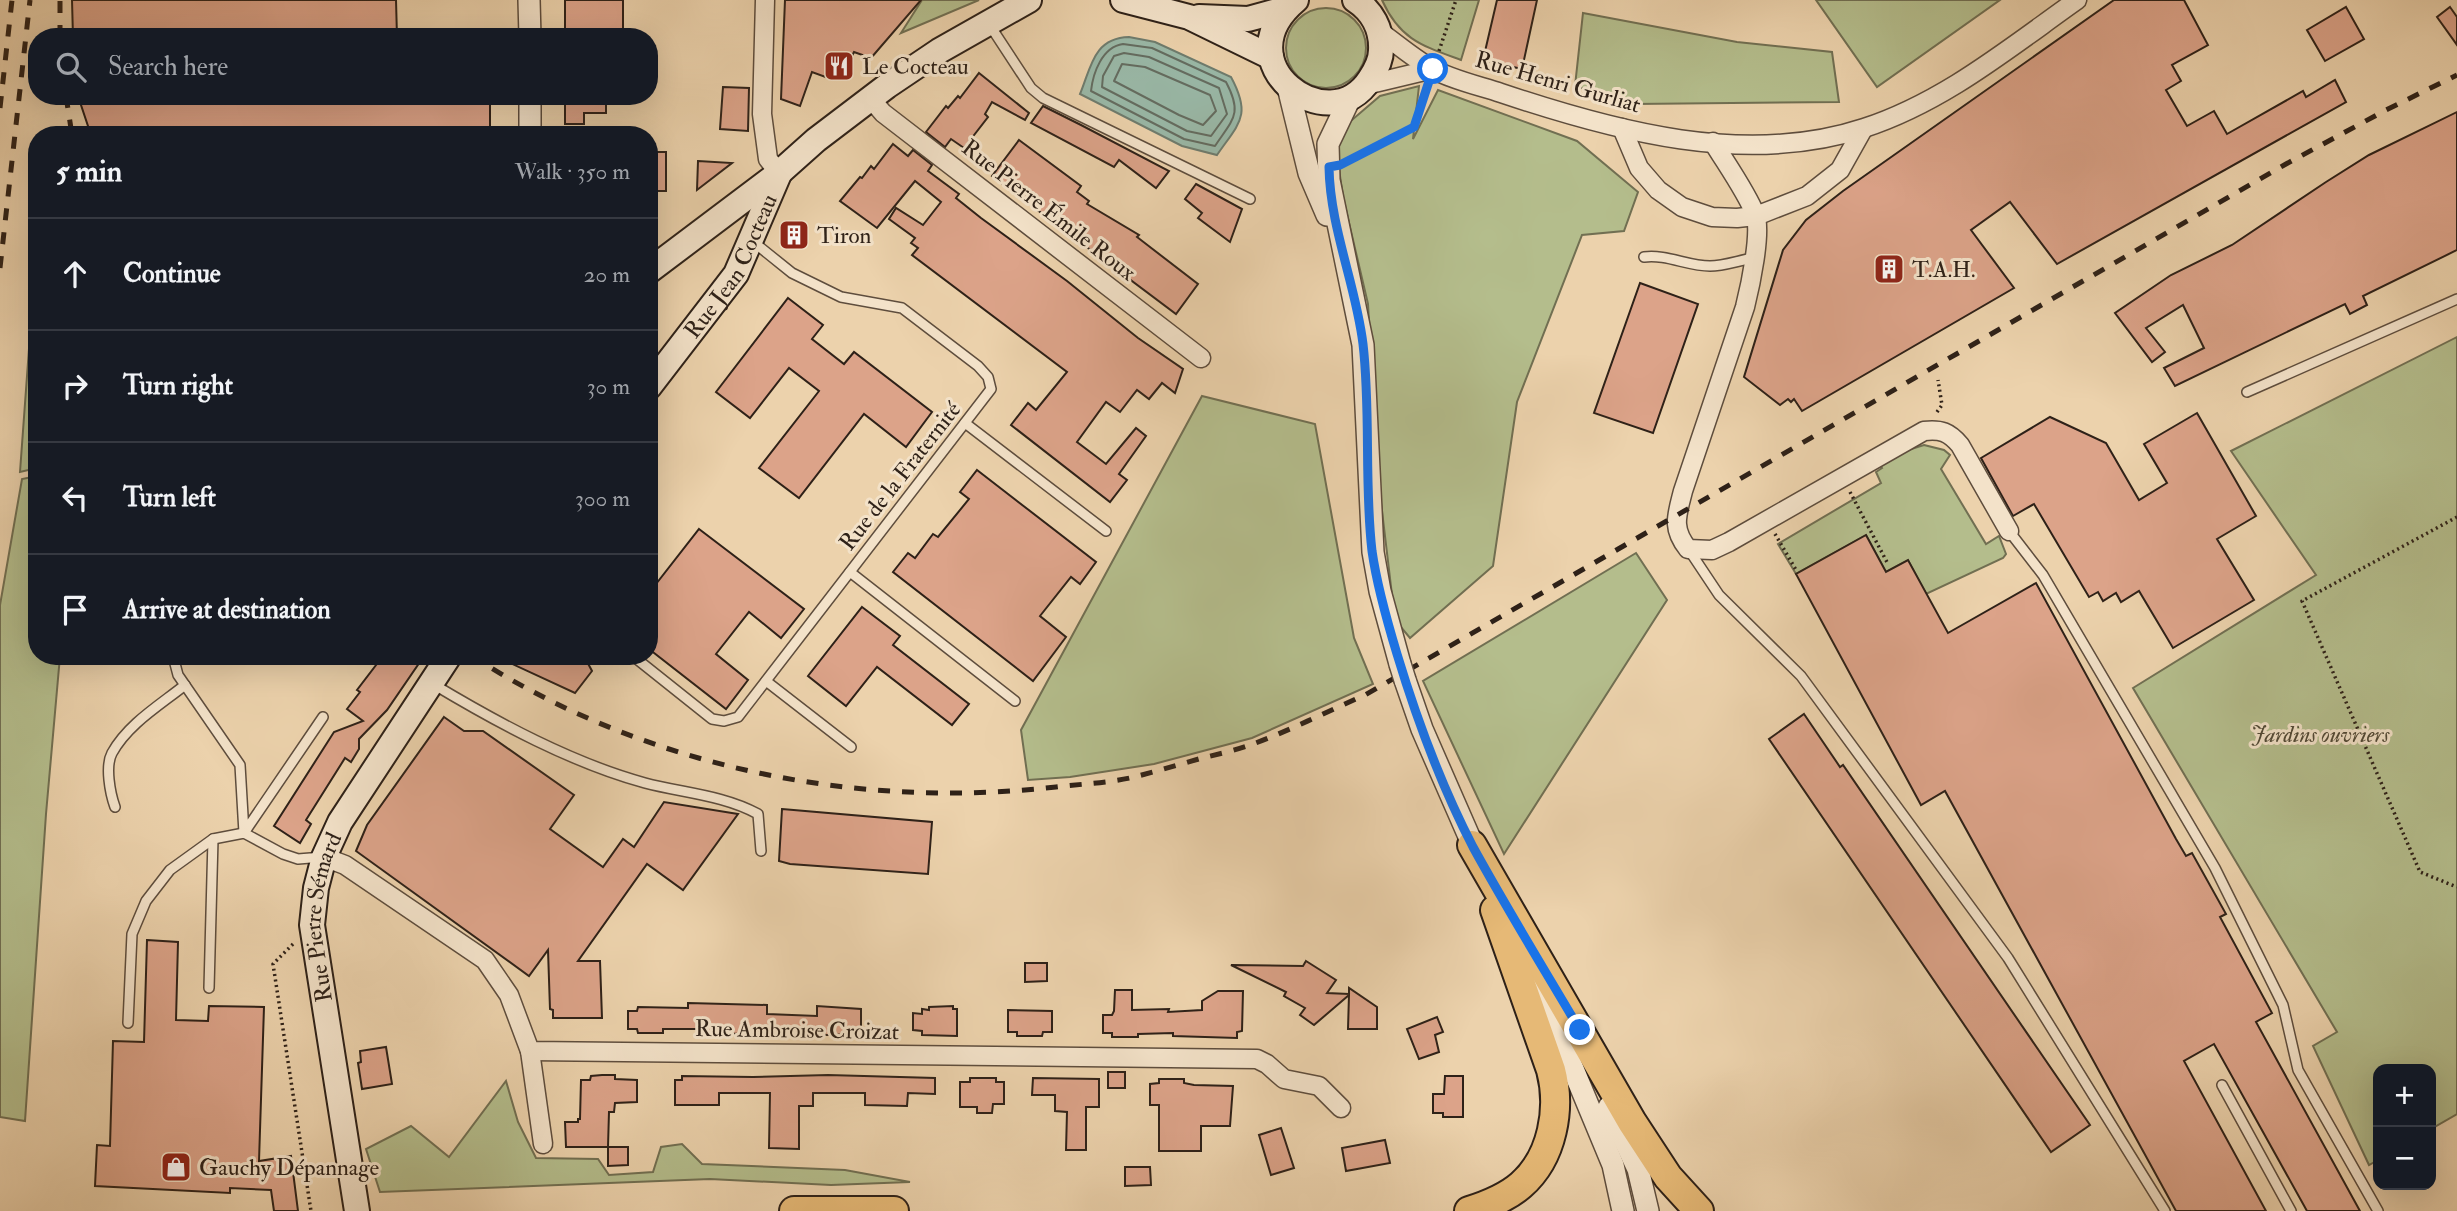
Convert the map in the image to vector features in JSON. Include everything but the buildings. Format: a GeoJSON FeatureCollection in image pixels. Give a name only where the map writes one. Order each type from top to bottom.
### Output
{"type":"FeatureCollection","features":[{"type":"Feature","properties":{"kind":"main road","name":"Rue Jean Cocteau"},"geometry":{"type":"LineString","coordinates":[[658,264],[871,99],[939,51],[1029,0]]}},
{"type":"Feature","properties":{"kind":"main road"},"geometry":{"type":"LineString","coordinates":[[1123,0],[1189,17],[1271,57]]}},
{"type":"Feature","properties":{"kind":"main road"},"geometry":{"type":"LineString","coordinates":[[1290,5],[1275,24],[1270,40],[1271,57],[1277,74],[1301,97],[1318,102],[1335,102],[1359,91],[1377,69],[1381,50],[1379,31],[1373,17],[1361,2]]}},
{"type":"Feature","properties":{"kind":"main road"},"geometry":{"type":"LineString","coordinates":[[1189,17],[1248,19],[1290,5]]}},
{"type":"Feature","properties":{"kind":"main road","name":"Rue Jean Cocteau"},"geometry":{"type":"LineString","coordinates":[[658,375],[736,274],[779,173]]}},
{"type":"Feature","properties":{"kind":"main road","name":"Rue Pierre Sémard"},"geometry":{"type":"LineString","coordinates":[[357,1211],[312,925],[316,888],[324,857],[340,822],[443,665]]}},
{"type":"Feature","properties":{"kind":"main road"},"geometry":{"type":"LineString","coordinates":[[1469,1211],[1495,1202],[1524,1183],[1544,1151],[1551,1132],[1556,1100],[1556,1090],[1541,1037],[1472,845]]}},
{"type":"Feature","properties":{"kind":"main road"},"geometry":{"type":"LineString","coordinates":[[1472,845],[1632,1122],[1668,1177],[1699,1211]]}},
{"type":"Feature","properties":{"kind":"main road"},"geometry":{"type":"LineString","coordinates":[[794,1211],[894,1211]]}},
{"type":"Feature","properties":{"kind":"street"},"geometry":{"type":"LineString","coordinates":[[529,0],[530,28]]}},
{"type":"Feature","properties":{"kind":"street"},"geometry":{"type":"LineString","coordinates":[[765,0],[762,114],[768,159],[779,173]]}},
{"type":"Feature","properties":{"kind":"street","name":"Rue Henri Gurliat"},"geometry":{"type":"LineString","coordinates":[[1379,31],[1433,69],[1563,114],[1662,136],[1751,144],[1814,141],[1863,128],[1908,111],[1959,83],[2077,0]]}},
{"type":"Feature","properties":{"kind":"street"},"geometry":{"type":"LineString","coordinates":[[1433,69],[1359,91],[1328,144],[1342,249],[1363,345],[1373,552],[1380,591],[1402,672],[1422,729],[1472,845],[1542,991],[1560,1041],[1613,1165],[1623,1211]]}},
{"type":"Feature","properties":{"kind":"street"},"geometry":{"type":"LineString","coordinates":[[1288,87],[1308,173],[1342,249]]}},
{"type":"Feature","properties":{"kind":"street","name":"Rue Pierre Émile Roux"},"geometry":{"type":"LineString","coordinates":[[871,99],[883,113],[1201,358]]}},
{"type":"Feature","properties":{"kind":"street"},"geometry":{"type":"LineString","coordinates":[[530,105],[530,126]]}},
{"type":"Feature","properties":{"kind":"street"},"geometry":{"type":"LineString","coordinates":[[1622,128],[1639,168],[1658,190],[1682,207],[1712,217],[1737,218],[1756,216],[1807,196],[1840,170],[1863,128]]}},
{"type":"Feature","properties":{"kind":"street"},"geometry":{"type":"LineString","coordinates":[[1713,142],[1756,216],[1753,276],[1677,517],[1676,531],[1688,549],[1712,550],[1924,431],[1938,429],[1951,435],[1960,445],[2008,531]]}},
{"type":"Feature","properties":{"kind":"street"},"geometry":{"type":"LineString","coordinates":[[324,857],[345,864],[485,960],[509,995],[530,1051],[543,1144]]}},
{"type":"Feature","properties":{"kind":"street"},"geometry":{"type":"LineString","coordinates":[[1542,991],[1574,1036],[1621,1130],[1638,1169],[1648,1211]]}},
{"type":"Feature","properties":{"kind":"street","name":"Rue Ambroise Croizat"},"geometry":{"type":"LineString","coordinates":[[530,1051],[1257,1059],[1284,1079],[1319,1086],[1341,1108]]}},
{"type":"Feature","properties":{"kind":"lane"},"geometry":{"type":"LineString","coordinates":[[988,23],[1031,88],[1043,98],[1250,200]]}},
{"type":"Feature","properties":{"kind":"lane","name":"Rue de la Fraternité"},"geometry":{"type":"LineString","coordinates":[[644,665],[712,719],[724,722],[738,717],[991,389],[988,377],[978,366],[902,308],[841,297],[792,273],[750,240]]}},
{"type":"Feature","properties":{"kind":"lane"},"geometry":{"type":"LineString","coordinates":[[1644,257],[1654,256],[1713,267],[1754,258]]}},
{"type":"Feature","properties":{"kind":"lane"},"geometry":{"type":"LineString","coordinates":[[2247,392],[2457,299]]}},
{"type":"Feature","properties":{"kind":"lane"},"geometry":{"type":"LineString","coordinates":[[965,423],[1106,531]]}},
{"type":"Feature","properties":{"kind":"lane"},"geometry":{"type":"LineString","coordinates":[[2008,531],[2043,575],[2215,867],[2283,1005],[2298,1070],[2378,1211]]}},
{"type":"Feature","properties":{"kind":"lane"},"geometry":{"type":"LineString","coordinates":[[1688,549],[1719,595],[1801,676],[2008,958],[2165,1211]]}},
{"type":"Feature","properties":{"kind":"lane"},"geometry":{"type":"LineString","coordinates":[[850,572],[1015,701]]}},
{"type":"Feature","properties":{"kind":"lane"},"geometry":{"type":"LineString","coordinates":[[175,665],[178,675],[240,765],[244,833]]}},
{"type":"Feature","properties":{"kind":"lane"},"geometry":{"type":"LineString","coordinates":[[766,681],[851,747]]}},
{"type":"Feature","properties":{"kind":"lane"},"geometry":{"type":"LineString","coordinates":[[432,683],[490,718],[562,753],[644,783],[737,803],[758,814],[761,851]]}},
{"type":"Feature","properties":{"kind":"lane"},"geometry":{"type":"LineString","coordinates":[[115,807],[109,789],[111,755],[140,720],[185,685]]}},
{"type":"Feature","properties":{"kind":"lane"},"geometry":{"type":"LineString","coordinates":[[244,833],[323,717]]}},
{"type":"Feature","properties":{"kind":"lane"},"geometry":{"type":"LineString","coordinates":[[128,1023],[132,934],[146,901],[170,870],[213,839],[244,833],[298,859],[324,857]]}},
{"type":"Feature","properties":{"kind":"lane"},"geometry":{"type":"LineString","coordinates":[[209,988],[213,839]]}},
{"type":"Feature","properties":{"kind":"lane"},"geometry":{"type":"LineString","coordinates":[[2222,1085],[2291,1211]]}},
{"type":"Feature","properties":{"kind":"path"},"geometry":{"type":"LineString","coordinates":[[1329,167],[1340,165],[1414,127],[1456,0]]}},
{"type":"Feature","properties":{"kind":"path"},"geometry":{"type":"LineString","coordinates":[[1924,431],[1942,405],[1938,380]]}},
{"type":"Feature","properties":{"kind":"path"},"geometry":{"type":"LineString","coordinates":[[1842,478],[1888,564]]}},
{"type":"Feature","properties":{"kind":"path"},"geometry":{"type":"LineString","coordinates":[[2457,517],[2302,601],[2420,872],[2457,887]]}},
{"type":"Feature","properties":{"kind":"path"},"geometry":{"type":"LineString","coordinates":[[1767,521],[1796,570]]}},
{"type":"Feature","properties":{"kind":"path"},"geometry":{"type":"LineString","coordinates":[[311,1211],[273,964],[312,925]]}},
{"type":"Feature","properties":{"kind":"green space"},"geometry":{"type":"Polygon","coordinates":[[[922,0],[979,0],[901,33],[922,0]]]}},
{"type":"Feature","properties":{"kind":"green space"},"geometry":{"type":"Polygon","coordinates":[[[1382,0],[1479,0],[1461,60],[1414,40],[1397,24],[1382,0]]]}},
{"type":"Feature","properties":{"kind":"green space"},"geometry":{"type":"Polygon","coordinates":[[[1816,0],[2000,0],[1877,87],[1816,0]]]}},
{"type":"Feature","properties":{"kind":"green space"},"geometry":{"type":"Polygon","coordinates":[[[1318,8],[1334,8],[1355,19],[1366,40],[1366,56],[1355,77],[1334,88],[1318,88],[1304,82],[1292,70],[1286,56],[1286,40],[1292,26],[1304,14],[1318,8]]]}},
{"type":"Feature","properties":{"kind":"green space"},"geometry":{"type":"Polygon","coordinates":[[[1583,13],[1737,42],[1832,52],[1839,102],[1634,104],[1575,86],[1583,13]]]}},
{"type":"Feature","properties":{"kind":"green space"},"geometry":{"type":"Polygon","coordinates":[[[1419,86],[1413,139],[1438,90],[1577,141],[1638,192],[1624,231],[1582,235],[1517,402],[1493,566],[1410,638],[1395,620],[1377,469],[1368,304],[1343,197],[1336,148],[1346,125],[1380,96],[1419,86]]]}},
{"type":"Feature","properties":{"kind":"green space","name":"Jardins ouvriers"},"geometry":{"type":"Polygon","coordinates":[[[2457,337],[2457,1114],[2436,1126],[2436,1064],[2373,1064],[2373,1163],[2369,1165],[2313,1046],[2337,1032],[2133,688],[2316,575],[2231,451],[2457,337]]]}},
{"type":"Feature","properties":{"kind":"green space"},"geometry":{"type":"Polygon","coordinates":[[[28,362],[28,470],[20,472],[28,362]]]}},
{"type":"Feature","properties":{"kind":"green space"},"geometry":{"type":"Polygon","coordinates":[[[1202,396],[1315,424],[1354,638],[1373,684],[1252,738],[1154,764],[1070,777],[1028,780],[1021,730],[1202,396]]]}},
{"type":"Feature","properties":{"kind":"green space"},"geometry":{"type":"Polygon","coordinates":[[[1924,445],[1944,450],[1950,455],[1941,469],[1986,544],[1999,536],[2006,554],[2003,558],[1926,594],[1908,560],[1886,572],[1866,535],[1796,574],[1778,544],[1881,483],[1876,472],[1882,468],[1880,465],[1924,445]]]}},
{"type":"Feature","properties":{"kind":"green space"},"geometry":{"type":"Polygon","coordinates":[[[28,478],[28,665],[59,665],[25,1121],[0,1117],[0,605],[22,479],[28,478]]]}},
{"type":"Feature","properties":{"kind":"green space"},"geometry":{"type":"Polygon","coordinates":[[[1636,553],[1667,600],[1504,854],[1423,681],[1636,553]]]}},
{"type":"Feature","properties":{"kind":"green space"},"geometry":{"type":"Polygon","coordinates":[[[506,1081],[518,1122],[536,1158],[598,1159],[609,1175],[653,1172],[661,1147],[682,1144],[702,1164],[845,1170],[910,1182],[831,1185],[710,1179],[380,1192],[366,1149],[411,1126],[449,1157],[506,1081]]]}},
{"type":"Feature","properties":{"kind":"water"},"geometry":{"type":"Polygon","coordinates":[[[1129,37],[1155,42],[1231,77],[1242,110],[1237,127],[1217,155],[1182,146],[1080,94],[1095,56],[1101,49],[1117,39],[1129,37]]]}},
{"type":"Feature","properties":{"kind":"railway"},"geometry":{"type":"LineString","coordinates":[[0,108],[12,0]]}},
{"type":"Feature","properties":{"kind":"railway"},"geometry":{"type":"LineString","coordinates":[[0,268],[30,0]]}},
{"type":"Feature","properties":{"kind":"railway"},"geometry":{"type":"LineString","coordinates":[[60,0],[60,28]]}},
{"type":"Feature","properties":{"kind":"railway"},"geometry":{"type":"LineString","coordinates":[[488,665],[538,694],[608,727],[679,752],[753,772],[828,785],[904,792],[980,793],[1056,787],[1130,778],[1241,748],[1365,695],[2286,164],[2457,75]]}},
{"type":"Feature","properties":{"kind":"railway"},"geometry":{"type":"LineString","coordinates":[[67,105],[71,126]]}},
{"type":"Feature","properties":{"kind":"place","name":"Le Cocteau"},"geometry":{"type":"Point","coordinates":[839,66]}},
{"type":"Feature","properties":{"kind":"place","name":"Tiron"},"geometry":{"type":"Point","coordinates":[794,235]}},
{"type":"Feature","properties":{"kind":"place","name":"T.A.H."},"geometry":{"type":"Point","coordinates":[1889,269]}},
{"type":"Feature","properties":{"kind":"place","name":"Gauchy Dépannage"},"geometry":{"type":"Point","coordinates":[176,1167]}},
{"type":"Feature","properties":{"kind":"route"},"geometry":{"type":"LineString","coordinates":[[1433,69],[1414,127],[1340,165],[1329,167],[1342,253],[1363,345],[1369,513],[1373,552],[1380,591],[1400,664],[1422,729],[1472,845],[1580,1030]]}}]}
